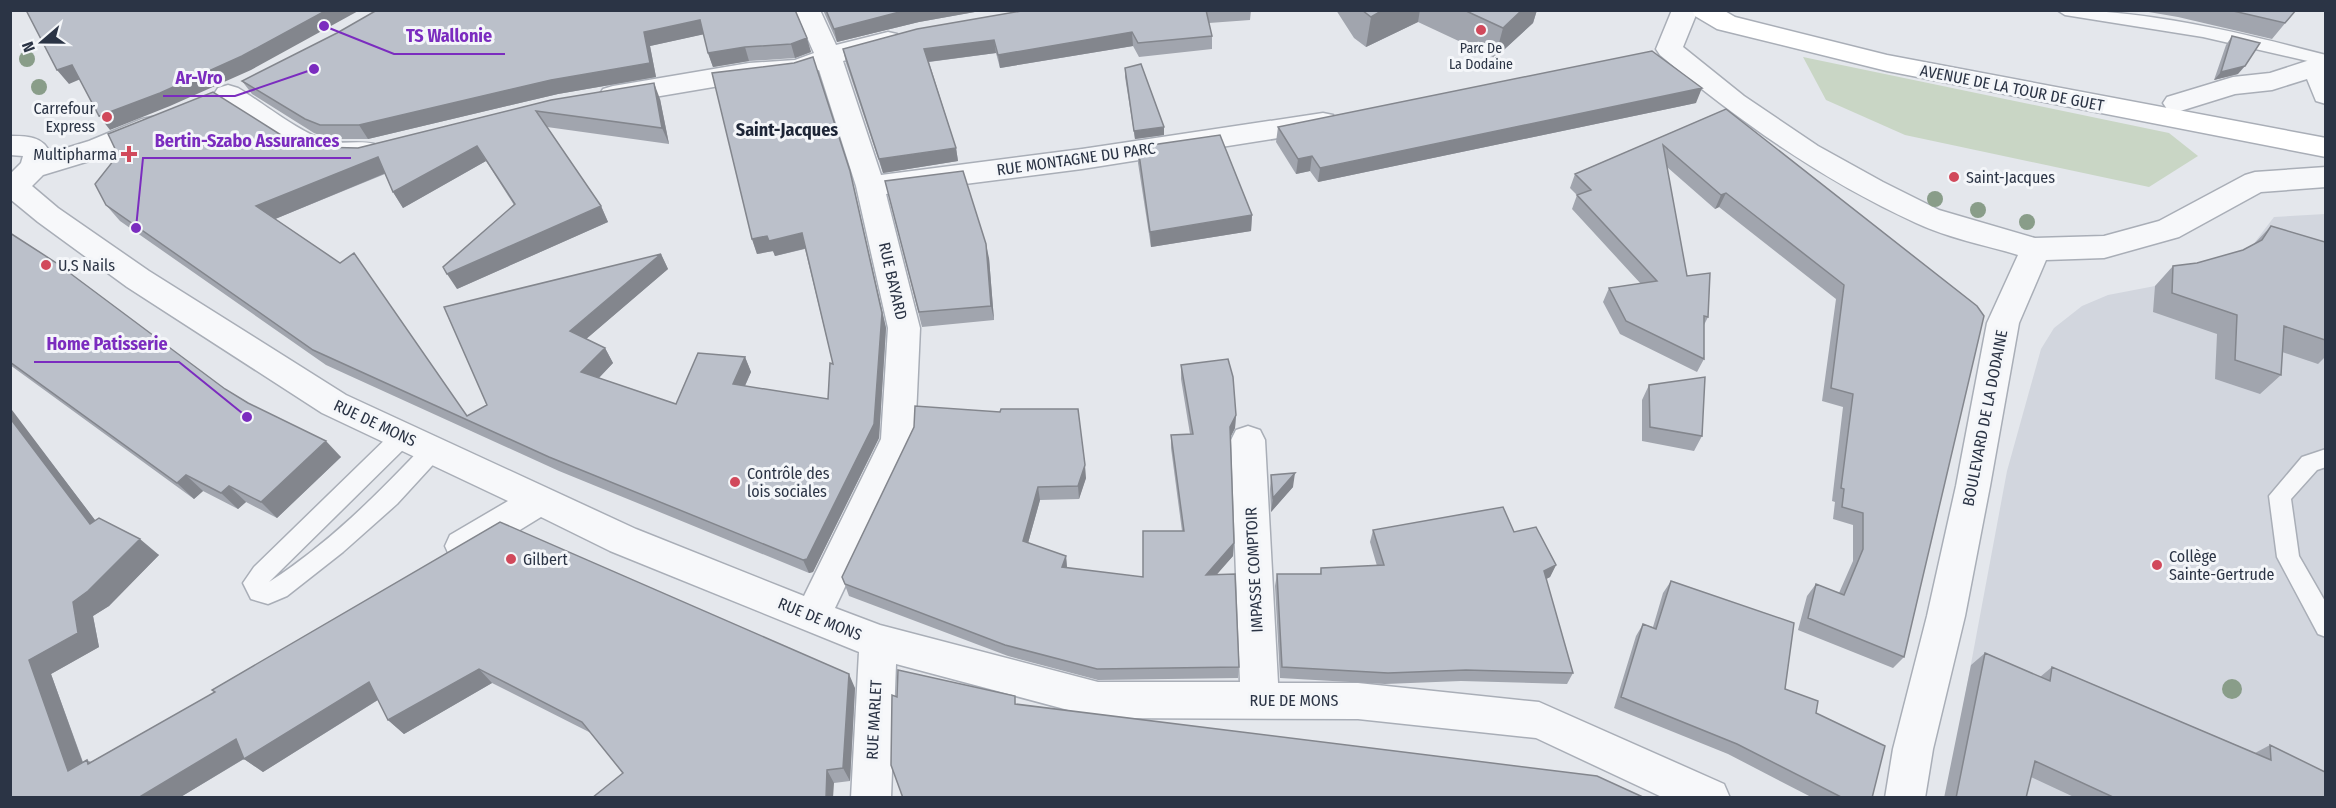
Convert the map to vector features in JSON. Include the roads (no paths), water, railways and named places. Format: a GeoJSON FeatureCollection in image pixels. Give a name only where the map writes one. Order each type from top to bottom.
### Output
{"type":"FeatureCollection","features":[{"type":"Feature","properties":{"kind":"main road","name":"AVENUE DE LA TOUR DE GUET"},"geometry":{"type":"LineString","coordinates":[[1704,10],[1726,23],[1887,63],[2325,148]]}},
{"type":"Feature","properties":{"kind":"main road","name":"AVENUE DE LA TOUR DE GUET"},"geometry":{"type":"LineString","coordinates":[[1742,10],[1774,20],[2259,120],[2325,127]]}},
{"type":"Feature","properties":{"kind":"street","name":"RUE BAYARD"},"geometry":{"type":"LineString","coordinates":[[807,10],[828,56],[870,186],[904,328],[898,439],[813,616]]}},
{"type":"Feature","properties":{"kind":"street"},"geometry":{"type":"LineString","coordinates":[[1685,10],[1658,51],[1808,153],[1873,189],[1929,217],[2035,249],[2104,247],[2169,230],[2255,182],[2325,177]]}},
{"type":"Feature","properties":{"kind":"street"},"geometry":{"type":"LineString","coordinates":[[592,99],[749,72],[798,68],[828,56],[908,34]]}},
{"type":"Feature","properties":{"kind":"street"},"geometry":{"type":"LineString","coordinates":[[2177,103],[2233,86],[2272,81],[2321,60],[2325,95]]}},
{"type":"Feature","properties":{"kind":"street"},"geometry":{"type":"LineString","coordinates":[[257,79],[217,99],[303,142],[327,151],[368,152],[390,146]]}},
{"type":"Feature","properties":{"kind":"street"},"geometry":{"type":"LineString","coordinates":[[19,180],[174,117]]}},
{"type":"Feature","properties":{"kind":"street","name":"RUE MONTAGNE DU PARC"},"geometry":{"type":"LineString","coordinates":[[870,186],[1082,159],[1308,126],[1342,117]]}},
{"type":"Feature","properties":{"kind":"street"},"geometry":{"type":"LineString","coordinates":[[10,145],[28,146],[36,151],[38,159],[19,180]]}},
{"type":"Feature","properties":{"kind":"street","name":"RUE DE MONS"},"geometry":{"type":"LineString","coordinates":[[19,180],[48,215],[138,279],[334,404],[623,540],[878,642],[1098,700],[1358,701],[1539,720],[1710,798]]}},
{"type":"Feature","properties":{"kind":"street","name":"BOULEVARD DE LA DODAINE"},"geometry":{"type":"LineString","coordinates":[[1905,798],[1913,749],[1946,616],[1971,497],[2003,323],[2035,249]]}},
{"type":"Feature","properties":{"kind":"street","name":"IMPASSE COMPTOIR"},"geometry":{"type":"LineString","coordinates":[[1248,440],[1260,700]]}},
{"type":"Feature","properties":{"kind":"street"},"geometry":{"type":"LineString","coordinates":[[440,560],[540,501]]}},
{"type":"Feature","properties":{"kind":"street","name":"RUE MARLET"},"geometry":{"type":"LineString","coordinates":[[871,798],[878,642]]}},
{"type":"Feature","properties":{"kind":"lane"},"geometry":{"type":"LineString","coordinates":[[2065,10],[2203,32],[2321,60]]}},
{"type":"Feature","properties":{"kind":"lane"},"geometry":{"type":"LineString","coordinates":[[404,435],[262,573],[255,583],[259,592],[268,594],[279,589],[335,545],[389,497],[433,450]]}},
{"type":"Feature","properties":{"kind":"lane"},"geometry":{"type":"LineString","coordinates":[[2325,458],[2310,463],[2280,496],[2288,557],[2325,626]]}},
{"type":"Feature","properties":{"kind":"place","name":"TS Wallonie"},"geometry":{"type":"Point","coordinates":[324,26]}},
{"type":"Feature","properties":{"kind":"place","name":"Parc De La Dodaine"},"geometry":{"type":"Point","coordinates":[1481,30]}},
{"type":"Feature","properties":{"kind":"place","name":"Ar-Vro"},"geometry":{"type":"Point","coordinates":[314,69]}},
{"type":"Feature","properties":{"kind":"place","name":"Carrefour Express"},"geometry":{"type":"Point","coordinates":[107,117]}},
{"type":"Feature","properties":{"kind":"place","name":"Multipharma"},"geometry":{"type":"Point","coordinates":[129,154]}},
{"type":"Feature","properties":{"kind":"place","name":"Saint-Jacques"},"geometry":{"type":"Point","coordinates":[1954,177]}},
{"type":"Feature","properties":{"kind":"place","name":"Bertin-Szabo Assurances"},"geometry":{"type":"Point","coordinates":[136,228]}},
{"type":"Feature","properties":{"kind":"place","name":"U.S Nails"},"geometry":{"type":"Point","coordinates":[46,265]}},
{"type":"Feature","properties":{"kind":"place","name":"Home Patisserie"},"geometry":{"type":"Point","coordinates":[247,417]}},
{"type":"Feature","properties":{"kind":"place","name":"Contrôle des lois sociales"},"geometry":{"type":"Point","coordinates":[735,482]}},
{"type":"Feature","properties":{"kind":"place","name":"Gilbert"},"geometry":{"type":"Point","coordinates":[511,559]}},
{"type":"Feature","properties":{"kind":"place","name":"Collège Sainte-Gertrude"},"geometry":{"type":"Point","coordinates":[2157,565]}},
{"type":"Feature","properties":{"kind":"district","name":"Saint-Jacques"},"geometry":{"type":"Point","coordinates":[787,130]}}]}
